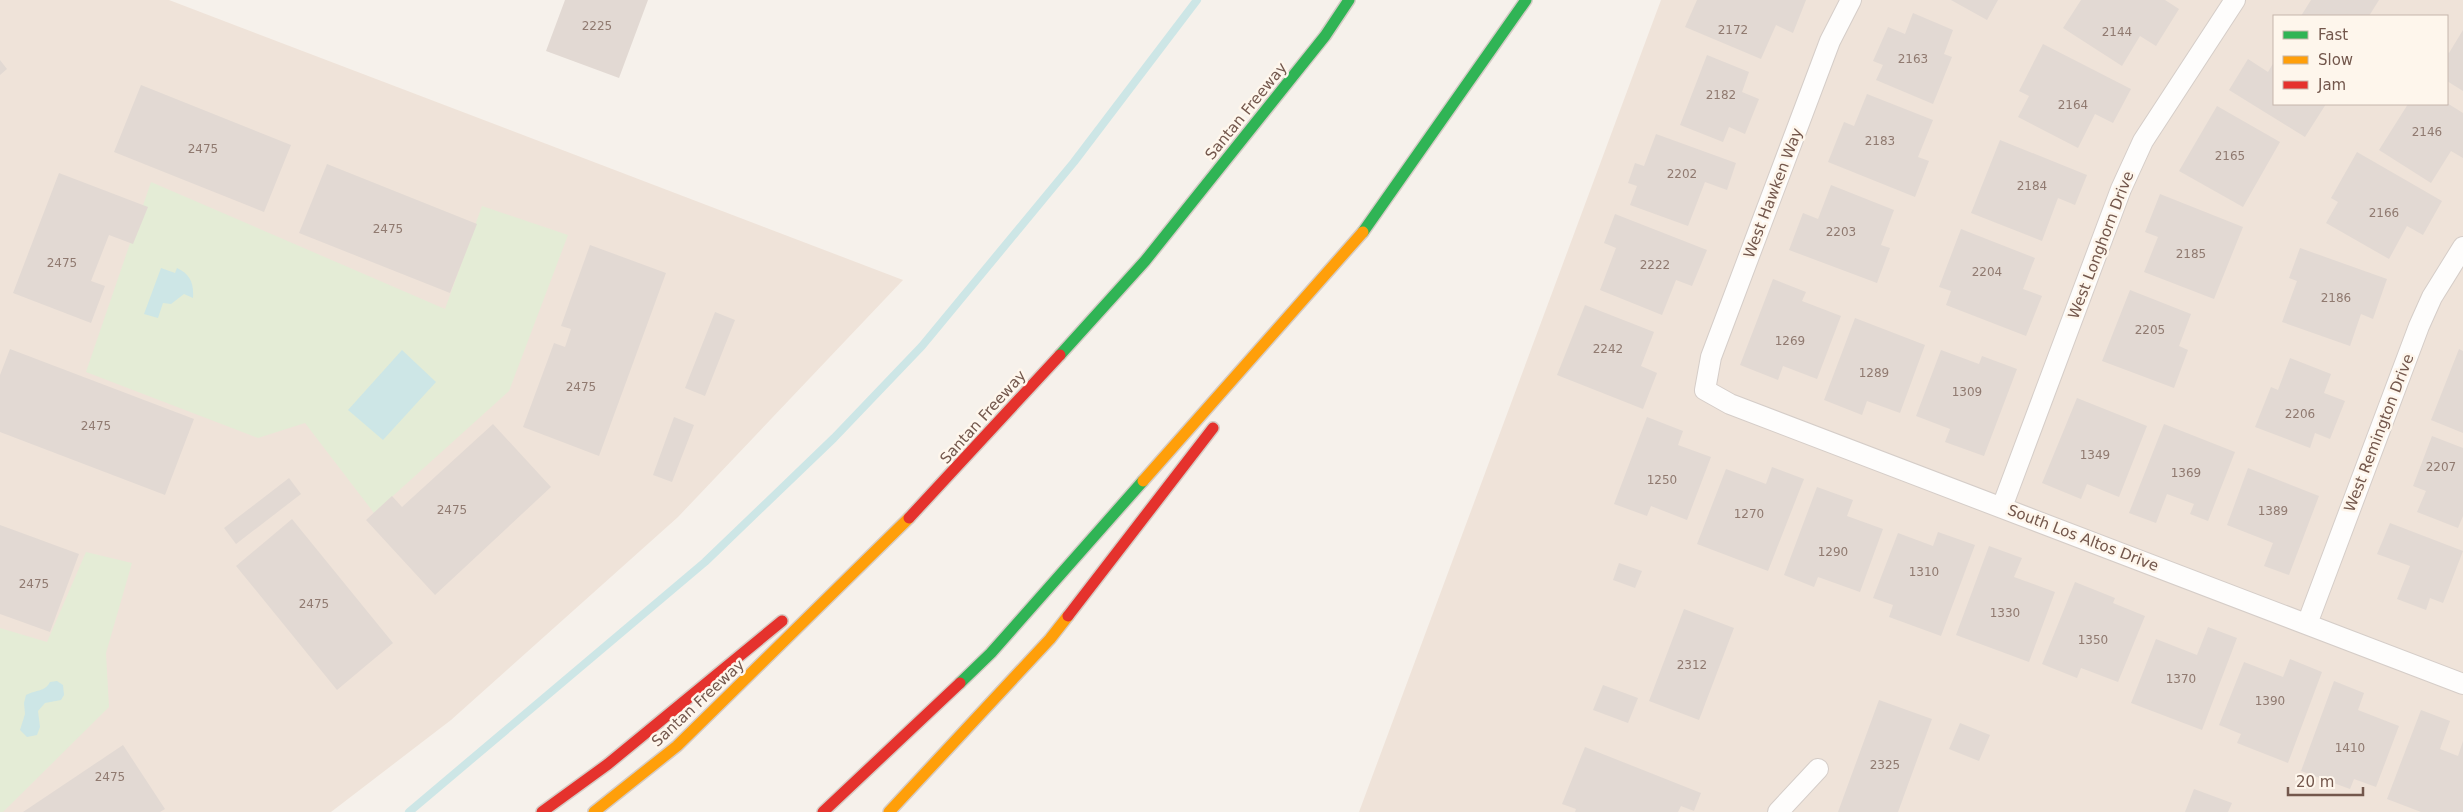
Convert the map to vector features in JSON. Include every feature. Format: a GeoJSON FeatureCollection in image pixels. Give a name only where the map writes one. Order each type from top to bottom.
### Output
{"type":"FeatureCollection","features":[{"type":"Feature","properties":{"kind":"highway","name":"Santan Freeway"},"geometry":{"type":"LineString","coordinates":[[594,812],[677,746],[920,508],[1146,261],[1325,36],[1349,0]]}},
{"type":"Feature","properties":{"kind":"highway"},"geometry":{"type":"LineString","coordinates":[[1267,359],[1369,226],[1526,0]]}},
{"type":"Feature","properties":{"kind":"highway"},"geometry":{"type":"LineString","coordinates":[[823,812],[991,654],[1369,226]]}},
{"type":"Feature","properties":{"kind":"highway"},"geometry":{"type":"LineString","coordinates":[[889,812],[1050,639],[1218,421]]}},
{"type":"Feature","properties":{"kind":"highway"},"geometry":{"type":"LineString","coordinates":[[814,595],[920,508]]}},
{"type":"Feature","properties":{"kind":"highway"},"geometry":{"type":"LineString","coordinates":[[542,812],[608,764],[791,614]]}},
{"type":"Feature","properties":{"kind":"street","name":"West Hawken Way"},"geometry":{"type":"LineString","coordinates":[[1705,390],[1711,356],[1830,41],[1851,0]]}},
{"type":"Feature","properties":{"kind":"street","name":"West Longhorn Drive"},"geometry":{"type":"LineString","coordinates":[[2002,507],[2125,181],[2143,141],[2235,0]]}},
{"type":"Feature","properties":{"kind":"street","name":"West Remington Drive"},"geometry":{"type":"LineString","coordinates":[[2307,624],[2419,326],[2432,297],[2463,247]]}},
{"type":"Feature","properties":{"kind":"street","name":"South Los Altos Drive"},"geometry":{"type":"LineString","coordinates":[[1705,390],[1730,404],[2463,684]]}},
{"type":"Feature","properties":{"kind":"street"},"geometry":{"type":"LineString","coordinates":[[1778,812],[1818,768]]}},
{"type":"Feature","properties":{"kind":"shaded area"},"geometry":{"type":"Polygon","coordinates":[[[0,0],[169,0],[903,280],[678,517],[451,720],[331,812],[0,812],[0,0]]]}},
{"type":"Feature","properties":{"kind":"shaded area"},"geometry":{"type":"Polygon","coordinates":[[[1661,0],[2463,0],[2463,812],[1359,812],[1661,0]]]}},
{"type":"Feature","properties":{"kind":"green space"},"geometry":{"type":"Polygon","coordinates":[[[151,182],[445,309],[482,206],[568,235],[509,391],[374,513],[305,423],[258,438],[86,372],[151,182]]]}},
{"type":"Feature","properties":{"kind":"green space"},"geometry":{"type":"Polygon","coordinates":[[[86,552],[132,563],[106,653],[109,707],[3,812],[0,812],[0,628],[47,642],[86,552]]]}},
{"type":"Feature","properties":{"kind":"water"},"geometry":{"type":"Polygon","coordinates":[[[161,268],[175,273],[177,268],[185,273],[192,283],[193,298],[184,294],[171,304],[163,303],[158,318],[144,314],[161,268]]]}},
{"type":"Feature","properties":{"kind":"water"},"geometry":{"type":"Polygon","coordinates":[[[402,350],[436,382],[383,440],[348,410],[402,350]]]}},
{"type":"Feature","properties":{"kind":"water"},"geometry":{"type":"Polygon","coordinates":[[[57,681],[63,685],[64,695],[61,700],[45,703],[38,711],[40,727],[37,735],[27,737],[20,730],[25,714],[24,703],[26,695],[43,689],[50,682],[57,681]]]}},
{"type":"Feature","properties":{"kind":"building"},"geometry":{"type":"Polygon","coordinates":[[[565,0],[648,0],[619,78],[546,51],[565,0]]]}},
{"type":"Feature","properties":{"kind":"building"},"geometry":{"type":"Polygon","coordinates":[[[1697,0],[1806,0],[1793,33],[1776,25],[1761,59],[1685,27],[1697,0]]]}},
{"type":"Feature","properties":{"kind":"building"},"geometry":{"type":"Polygon","coordinates":[[[1951,0],[1998,0],[1987,20],[1951,0]]]}},
{"type":"Feature","properties":{"kind":"building"},"geometry":{"type":"Polygon","coordinates":[[[2081,0],[2165,0],[2179,9],[2156,46],[2140,36],[2122,66],[2063,28],[2081,0]]]}},
{"type":"Feature","properties":{"kind":"building"},"geometry":{"type":"Polygon","coordinates":[[[2311,0],[2379,0],[2370,15],[2302,15],[2311,0]]]}},
{"type":"Feature","properties":{"kind":"building"},"geometry":{"type":"Polygon","coordinates":[[[1913,13],[1953,30],[1944,54],[1952,57],[1933,104],[1876,80],[1883,65],[1873,61],[1888,27],[1905,34],[1913,13]]]}},
{"type":"Feature","properties":{"kind":"building"},"geometry":{"type":"Polygon","coordinates":[[[2463,30],[2463,91],[2448,82],[2449,53],[2463,30]]]}},
{"type":"Feature","properties":{"kind":"building"},"geometry":{"type":"Polygon","coordinates":[[[2043,44],[2131,89],[2113,123],[2095,114],[2078,148],[2018,117],[2029,96],[2019,91],[2043,44]]]}},
{"type":"Feature","properties":{"kind":"building"},"geometry":{"type":"Polygon","coordinates":[[[1707,55],[1749,72],[1742,92],[1759,99],[1745,134],[1729,127],[1723,142],[1680,125],[1707,55]]]}},
{"type":"Feature","properties":{"kind":"building"},"geometry":{"type":"Polygon","coordinates":[[[2248,59],[2268,72],[2273,64],[2273,105],[2325,105],[2305,137],[2229,90],[2248,59]]]}},
{"type":"Feature","properties":{"kind":"building"},"geometry":{"type":"Polygon","coordinates":[[[0,60],[7,69],[0,75],[0,60]]]}},
{"type":"Feature","properties":{"kind":"building"},"geometry":{"type":"Polygon","coordinates":[[[141,85],[291,145],[264,212],[114,152],[141,85]]]}},
{"type":"Feature","properties":{"kind":"building"},"geometry":{"type":"Polygon","coordinates":[[[1867,94],[1933,120],[1918,157],[1929,161],[1915,197],[1828,162],[1844,122],[1854,126],[1867,94]]]}},
{"type":"Feature","properties":{"kind":"building"},"geometry":{"type":"Polygon","coordinates":[[[2448,104],[2463,113],[2463,158],[2451,151],[2431,183],[2379,150],[2407,105],[2448,104]]]}},
{"type":"Feature","properties":{"kind":"building"},"geometry":{"type":"Polygon","coordinates":[[[2217,106],[2280,142],[2243,207],[2179,171],[2217,106]]]}},
{"type":"Feature","properties":{"kind":"building"},"geometry":{"type":"Polygon","coordinates":[[[1656,134],[1736,163],[1727,190],[1705,182],[1688,226],[1630,205],[1637,186],[1628,183],[1635,163],[1644,166],[1656,134]]]}},
{"type":"Feature","properties":{"kind":"building"},"geometry":{"type":"Polygon","coordinates":[[[2000,140],[2087,175],[2075,205],[2058,198],[2042,241],[1971,213],[2000,140]]]}},
{"type":"Feature","properties":{"kind":"building"},"geometry":{"type":"Polygon","coordinates":[[[2357,152],[2442,201],[2423,235],[2407,226],[2389,259],[2326,223],[2338,202],[2331,198],[2357,152]]]}},
{"type":"Feature","properties":{"kind":"building"},"geometry":{"type":"Polygon","coordinates":[[[327,164],[477,224],[450,293],[299,233],[327,164]]]}},
{"type":"Feature","properties":{"kind":"building"},"geometry":{"type":"Polygon","coordinates":[[[59,173],[148,207],[133,244],[109,235],[91,281],[105,286],[91,323],[13,293],[59,173]]]}},
{"type":"Feature","properties":{"kind":"building"},"geometry":{"type":"Polygon","coordinates":[[[1831,185],[1894,210],[1881,245],[1890,248],[1877,283],[1789,250],[1803,213],[1818,219],[1831,185]]]}},
{"type":"Feature","properties":{"kind":"building"},"geometry":{"type":"Polygon","coordinates":[[[2160,194],[2243,227],[2214,299],[2144,272],[2158,237],[2145,232],[2160,194]]]}},
{"type":"Feature","properties":{"kind":"building"},"geometry":{"type":"Polygon","coordinates":[[[1615,214],[1707,250],[1692,286],[1676,280],[1662,315],[1600,290],[1616,248],[1604,243],[1615,214]]]}},
{"type":"Feature","properties":{"kind":"building"},"geometry":{"type":"Polygon","coordinates":[[[1961,229],[2035,258],[2023,289],[2042,296],[2026,336],[1946,305],[1951,291],[1939,287],[1961,229]]]}},
{"type":"Feature","properties":{"kind":"building"},"geometry":{"type":"Polygon","coordinates":[[[590,245],[666,273],[599,456],[523,427],[554,343],[565,347],[571,329],[561,326],[590,245]]]}},
{"type":"Feature","properties":{"kind":"building"},"geometry":{"type":"Polygon","coordinates":[[[2300,248],[2387,279],[2373,319],[2361,314],[2350,346],[2282,322],[2297,281],[2289,278],[2300,248]]]}},
{"type":"Feature","properties":{"kind":"building"},"geometry":{"type":"Polygon","coordinates":[[[1773,279],[1806,292],[1802,301],[1841,316],[1817,379],[1783,366],[1778,380],[1740,365],[1773,279]]]}},
{"type":"Feature","properties":{"kind":"building"},"geometry":{"type":"Polygon","coordinates":[[[2130,290],[2191,314],[2179,346],[2188,350],[2174,388],[2102,361],[2130,290]]]}},
{"type":"Feature","properties":{"kind":"building"},"geometry":{"type":"Polygon","coordinates":[[[1585,305],[1654,332],[1641,366],[1657,373],[1643,409],[1557,375],[1585,305]]]}},
{"type":"Feature","properties":{"kind":"building"},"geometry":{"type":"Polygon","coordinates":[[[715,312],[735,320],[705,396],[685,388],[715,312]]]}},
{"type":"Feature","properties":{"kind":"building"},"geometry":{"type":"Polygon","coordinates":[[[1855,318],[1925,345],[1900,413],[1867,401],[1862,415],[1824,400],[1855,318]]]}},
{"type":"Feature","properties":{"kind":"building"},"geometry":{"type":"Polygon","coordinates":[[[10,349],[194,419],[165,495],[0,432],[0,375],[10,349]]]}},
{"type":"Feature","properties":{"kind":"building"},"geometry":{"type":"Polygon","coordinates":[[[2459,349],[2463,351],[2463,433],[2431,420],[2459,349]]]}},
{"type":"Feature","properties":{"kind":"building"},"geometry":{"type":"Polygon","coordinates":[[[1941,350],[1979,364],[1982,356],[2017,369],[1984,456],[1945,442],[1950,429],[1916,416],[1941,350]]]}},
{"type":"Feature","properties":{"kind":"building"},"geometry":{"type":"Polygon","coordinates":[[[2290,358],[2331,374],[2324,393],[2345,401],[2330,439],[2315,433],[2310,448],[2255,427],[2271,387],[2278,390],[2290,358]]]}},
{"type":"Feature","properties":{"kind":"building"},"geometry":{"type":"Polygon","coordinates":[[[2077,398],[2147,426],[2119,497],[2087,484],[2081,499],[2042,483],[2077,398]]]}},
{"type":"Feature","properties":{"kind":"building"},"geometry":{"type":"Polygon","coordinates":[[[674,417],[694,425],[672,482],[653,475],[674,417]]]}},
{"type":"Feature","properties":{"kind":"building"},"geometry":{"type":"Polygon","coordinates":[[[1647,417],[1683,431],[1678,445],[1711,457],[1687,520],[1651,506],[1647,516],[1614,504],[1647,417]]]}},
{"type":"Feature","properties":{"kind":"building"},"geometry":{"type":"Polygon","coordinates":[[[493,424],[551,487],[435,595],[366,520],[392,496],[402,507],[493,424]]]}},
{"type":"Feature","properties":{"kind":"building"},"geometry":{"type":"Polygon","coordinates":[[[2164,424],[2235,452],[2208,521],[2190,514],[2194,504],[2167,494],[2156,523],[2129,513],[2164,424]]]}},
{"type":"Feature","properties":{"kind":"building"},"geometry":{"type":"Polygon","coordinates":[[[2432,436],[2463,448],[2463,516],[2458,528],[2417,512],[2426,491],[2413,486],[2432,436]]]}},
{"type":"Feature","properties":{"kind":"building"},"geometry":{"type":"Polygon","coordinates":[[[1772,467],[1804,479],[1768,571],[1697,544],[1726,469],[1766,484],[1772,467]]]}},
{"type":"Feature","properties":{"kind":"building"},"geometry":{"type":"Polygon","coordinates":[[[2248,468],[2319,496],[2289,575],[2264,566],[2273,543],[2227,525],[2248,468]]]}},
{"type":"Feature","properties":{"kind":"building"},"geometry":{"type":"Polygon","coordinates":[[[289,478],[301,494],[236,544],[224,528],[289,478]]]}},
{"type":"Feature","properties":{"kind":"building"},"geometry":{"type":"Polygon","coordinates":[[[1817,487],[1853,500],[1847,516],[1883,529],[1860,592],[1818,577],[1814,587],[1784,575],[1817,487]]]}},
{"type":"Feature","properties":{"kind":"building"},"geometry":{"type":"Polygon","coordinates":[[[292,519],[393,643],[337,690],[236,566],[292,519]]]}},
{"type":"Feature","properties":{"kind":"building"},"geometry":{"type":"Polygon","coordinates":[[[2390,523],[2463,551],[2443,603],[2430,598],[2426,610],[2397,599],[2410,566],[2377,554],[2390,523]]]}},
{"type":"Feature","properties":{"kind":"building"},"geometry":{"type":"Polygon","coordinates":[[[0,525],[79,554],[50,632],[0,614],[0,525]]]}},
{"type":"Feature","properties":{"kind":"building"},"geometry":{"type":"Polygon","coordinates":[[[1938,532],[1975,545],[1941,636],[1889,617],[1893,605],[1873,598],[1898,533],[1933,546],[1938,532]]]}},
{"type":"Feature","properties":{"kind":"building"},"geometry":{"type":"Polygon","coordinates":[[[1989,546],[2022,558],[2014,577],[2055,592],[2029,662],[1956,635],[1989,546]]]}},
{"type":"Feature","properties":{"kind":"building"},"geometry":{"type":"Polygon","coordinates":[[[1619,563],[1642,571],[1635,588],[1613,580],[1619,563]]]}},
{"type":"Feature","properties":{"kind":"building"},"geometry":{"type":"Polygon","coordinates":[[[2075,582],[2115,598],[2113,603],[2145,616],[2118,682],[2081,668],[2077,678],[2042,664],[2075,582]]]}},
{"type":"Feature","properties":{"kind":"building"},"geometry":{"type":"Polygon","coordinates":[[[1684,609],[1734,628],[1699,720],[1649,701],[1684,609]]]}},
{"type":"Feature","properties":{"kind":"building"},"geometry":{"type":"Polygon","coordinates":[[[2208,627],[2237,638],[2202,730],[2131,703],[2156,639],[2197,655],[2208,627]]]}},
{"type":"Feature","properties":{"kind":"building"},"geometry":{"type":"Polygon","coordinates":[[[2290,659],[2322,672],[2288,763],[2237,743],[2241,734],[2219,725],[2244,662],[2283,677],[2290,659]]]}},
{"type":"Feature","properties":{"kind":"building"},"geometry":{"type":"Polygon","coordinates":[[[2334,681],[2364,693],[2358,710],[2399,726],[2376,787],[2354,779],[2350,789],[2301,771],[2334,681]]]}},
{"type":"Feature","properties":{"kind":"building"},"geometry":{"type":"Polygon","coordinates":[[[1603,685],[1638,698],[1628,723],[1593,710],[1603,685]]]}},
{"type":"Feature","properties":{"kind":"building"},"geometry":{"type":"Polygon","coordinates":[[[1879,700],[1932,719],[1898,812],[1838,812],[1879,700]]]}},
{"type":"Feature","properties":{"kind":"building"},"geometry":{"type":"Polygon","coordinates":[[[2421,710],[2450,721],[2440,749],[2458,756],[2463,741],[2463,812],[2421,812],[2387,799],[2421,710]]]}},
{"type":"Feature","properties":{"kind":"building"},"geometry":{"type":"Polygon","coordinates":[[[1960,723],[1990,735],[1979,761],[1949,749],[1960,723]]]}},
{"type":"Feature","properties":{"kind":"building"},"geometry":{"type":"Polygon","coordinates":[[[123,745],[165,809],[160,812],[23,812],[123,745]]]}},
{"type":"Feature","properties":{"kind":"building"},"geometry":{"type":"Polygon","coordinates":[[[1585,747],[1701,793],[1694,811],[1681,806],[1678,812],[1575,812],[1576,809],[1562,804],[1585,747]]]}},
{"type":"Feature","properties":{"kind":"building"},"geometry":{"type":"Polygon","coordinates":[[[2194,789],[2232,803],[2228,812],[2185,812],[2194,789]]]}},
{"type":"Feature","properties":{"kind":"waterway"},"geometry":{"type":"LineString","coordinates":[[409,812],[705,562],[834,438],[922,346],[1074,162],[1197,0]]}},
{"type":"Feature","properties":{"kind":"traffic: fast"},"geometry":{"type":"LineString","coordinates":[[1060,355],[1145,261],[1325,36],[1349,0]]}},
{"type":"Feature","properties":{"kind":"traffic: fast"},"geometry":{"type":"LineString","coordinates":[[1363,232],[1526,0]]}},
{"type":"Feature","properties":{"kind":"traffic: fast"},"geometry":{"type":"LineString","coordinates":[[960,683],[991,653],[1143,481]]}},
{"type":"Feature","properties":{"kind":"traffic: slow"},"geometry":{"type":"LineString","coordinates":[[1143,481],[1363,232]]}},
{"type":"Feature","properties":{"kind":"traffic: slow"},"geometry":{"type":"LineString","coordinates":[[594,812],[677,746],[909,518]]}},
{"type":"Feature","properties":{"kind":"traffic: slow"},"geometry":{"type":"LineString","coordinates":[[889,812],[1050,639],[1068,616]]}},
{"type":"Feature","properties":{"kind":"traffic: jam"},"geometry":{"type":"LineString","coordinates":[[909,518],[1060,355]]}},
{"type":"Feature","properties":{"kind":"traffic: jam"},"geometry":{"type":"LineString","coordinates":[[1068,616],[1213,428]]}},
{"type":"Feature","properties":{"kind":"traffic: jam"},"geometry":{"type":"LineString","coordinates":[[542,812],[608,764],[782,621]]}},
{"type":"Feature","properties":{"kind":"traffic: jam"},"geometry":{"type":"LineString","coordinates":[[823,812],[960,683]]}}]}
